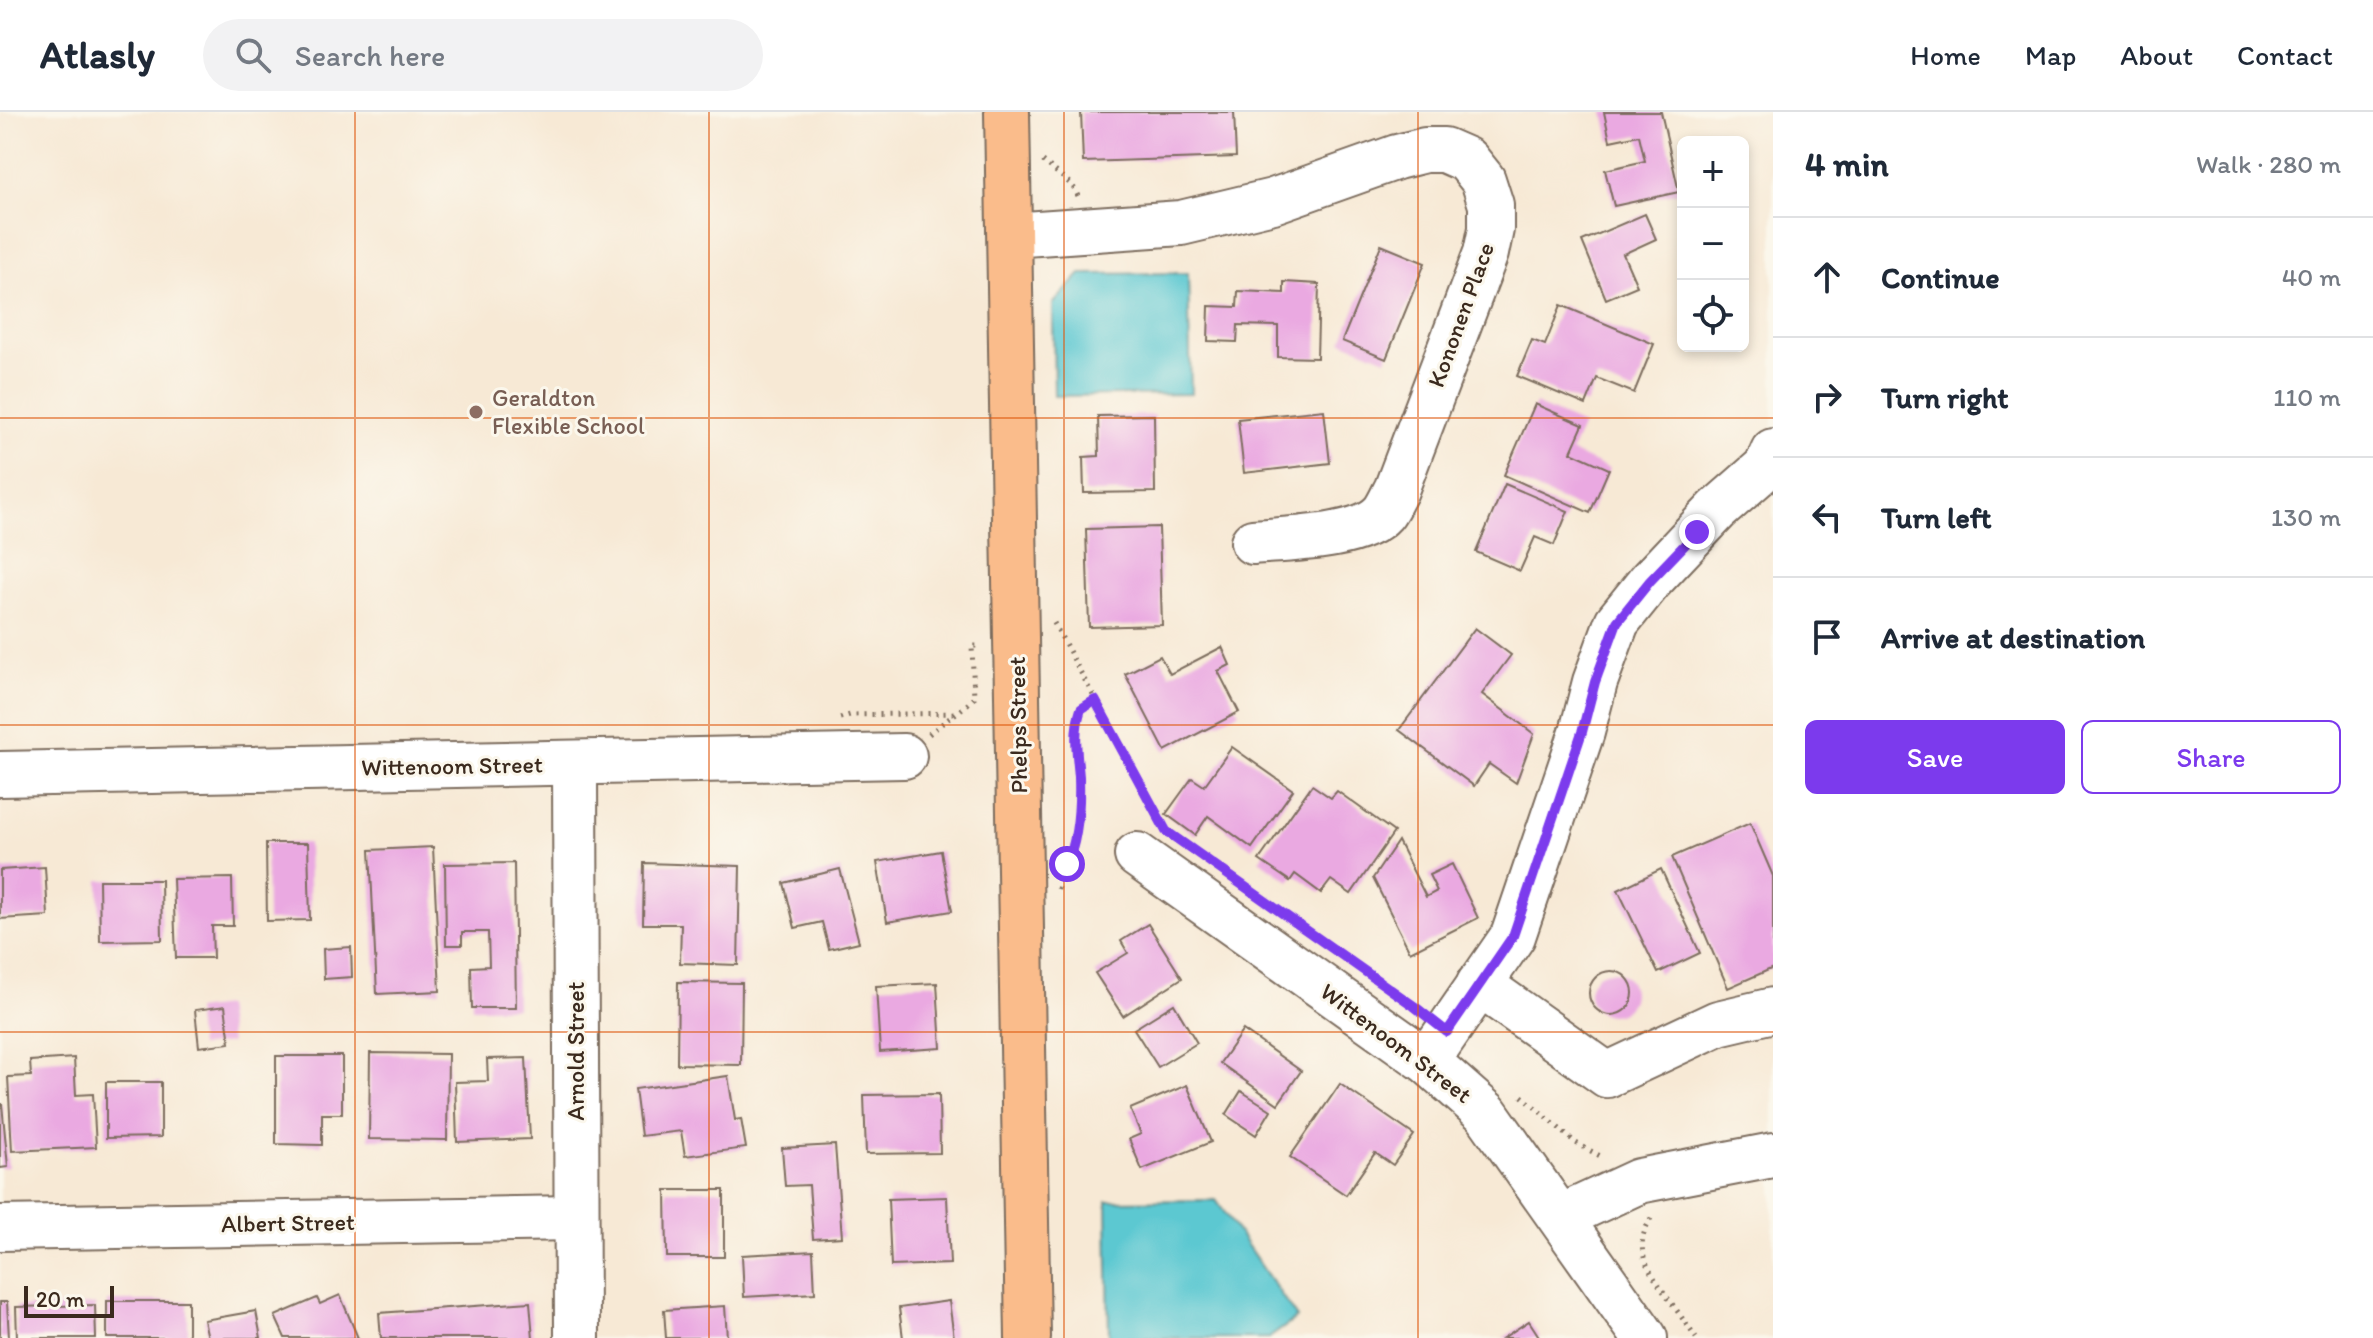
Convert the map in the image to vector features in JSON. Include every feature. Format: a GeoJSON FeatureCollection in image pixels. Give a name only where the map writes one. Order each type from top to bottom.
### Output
{"type":"FeatureCollection","features":[{"type":"Feature","properties":{"kind":"main road","name":"Phelps Street"},"geometry":{"type":"LineString","coordinates":[[1007,112],[1028,1338]]}},
{"type":"Feature","properties":{"kind":"street","name":"Kononen Place"},"geometry":{"type":"LineString","coordinates":[[1010,235],[1181,223],[1273,201],[1425,150],[1444,150],[1467,160],[1483,180],[1491,205],[1491,229],[1486,253],[1396,490],[1382,514],[1358,528],[1328,536],[1253,542]]}},
{"type":"Feature","properties":{"kind":"street"},"geometry":{"type":"LineString","coordinates":[[1427,1061],[1513,936],[1617,622],[1650,581],[1707,521],[1766,467],[1773,451]]}},
{"type":"Feature","properties":{"kind":"street","name":"Wittenoom Street"},"geometry":{"type":"LineString","coordinates":[[0,774],[904,756]]}},
{"type":"Feature","properties":{"kind":"street","name":"Arnold Street"},"geometry":{"type":"LineString","coordinates":[[575,764],[577,1338]]}},
{"type":"Feature","properties":{"kind":"street","name":"Wittenoom Street"},"geometry":{"type":"LineString","coordinates":[[1151,843],[1427,1061],[1486,1113],[1645,1338]]}},
{"type":"Feature","properties":{"kind":"street"},"geometry":{"type":"LineString","coordinates":[[1479,984],[1607,1075],[1718,1023],[1773,1010]]}},
{"type":"Feature","properties":{"kind":"street"},"geometry":{"type":"LineString","coordinates":[[1561,1217],[1639,1181],[1773,1155]]}},
{"type":"Feature","properties":{"kind":"street","name":"Albert Street"},"geometry":{"type":"LineString","coordinates":[[0,1228],[576,1218]]}},
{"type":"Feature","properties":{"kind":"path"},"geometry":{"type":"LineString","coordinates":[[1043,149],[1043,161],[1073,186],[1081,205]]}},
{"type":"Feature","properties":{"kind":"path"},"geometry":{"type":"LineString","coordinates":[[1050,615],[1095,700],[1151,843]]}},
{"type":"Feature","properties":{"kind":"path"},"geometry":{"type":"LineString","coordinates":[[1051,645],[1063,639]]}},
{"type":"Feature","properties":{"kind":"path"},"geometry":{"type":"LineString","coordinates":[[959,713],[974,698],[972,646],[984,646]]}},
{"type":"Feature","properties":{"kind":"path"},"geometry":{"type":"LineString","coordinates":[[1058,898],[1058,888],[1074,849],[1076,832],[1079,779],[1076,724],[1081,709],[1095,700]]}},
{"type":"Feature","properties":{"kind":"path"},"geometry":{"type":"LineString","coordinates":[[1512,1088],[1576,1143],[1611,1161]]}},
{"type":"Feature","properties":{"kind":"path"},"geometry":{"type":"LineString","coordinates":[[1657,1208],[1641,1238],[1646,1266],[1696,1338]]}},
{"type":"Feature","properties":{"kind":"water"},"geometry":{"type":"Polygon","coordinates":[[[1188,273],[1191,394],[1054,396],[1053,304],[1081,274],[1188,273]]]}},
{"type":"Feature","properties":{"kind":"water"},"geometry":{"type":"Polygon","coordinates":[[[1216,1200],[1297,1318],[1269,1338],[1109,1338],[1107,1201],[1216,1200]]]}},
{"type":"Feature","properties":{"kind":"building"},"geometry":{"type":"Polygon","coordinates":[[[1081,112],[1234,112],[1236,157],[1083,162],[1081,112]]]}},
{"type":"Feature","properties":{"kind":"building"},"geometry":{"type":"Polygon","coordinates":[[[1604,112],[1661,112],[1677,192],[1614,206],[1605,170],[1645,161],[1639,135],[1610,141],[1604,112]]]}},
{"type":"Feature","properties":{"kind":"building"},"geometry":{"type":"Polygon","coordinates":[[[1645,214],[1656,239],[1623,254],[1637,286],[1606,299],[1582,241],[1645,214]]]}},
{"type":"Feature","properties":{"kind":"building"},"geometry":{"type":"Polygon","coordinates":[[[1381,245],[1425,263],[1386,359],[1342,341],[1381,245]]]}},
{"type":"Feature","properties":{"kind":"building"},"geometry":{"type":"Polygon","coordinates":[[[1284,282],[1319,284],[1317,358],[1278,357],[1278,326],[1238,325],[1237,342],[1208,341],[1209,306],[1237,307],[1238,291],[1284,293],[1284,282]]]}},
{"type":"Feature","properties":{"kind":"building"},"geometry":{"type":"Polygon","coordinates":[[[1561,305],[1654,344],[1634,393],[1597,378],[1586,405],[1517,376],[1532,340],[1545,345],[1561,305]]]}},
{"type":"Feature","properties":{"kind":"building"},"geometry":{"type":"Polygon","coordinates":[[[1535,404],[1583,425],[1571,452],[1609,469],[1590,513],[1504,475],[1535,404]]]}},
{"type":"Feature","properties":{"kind":"building"},"geometry":{"type":"Polygon","coordinates":[[[1324,410],[1330,463],[1244,473],[1238,419],[1324,410]]]}},
{"type":"Feature","properties":{"kind":"building"},"geometry":{"type":"Polygon","coordinates":[[[1154,415],[1155,492],[1084,493],[1083,457],[1099,456],[1098,416],[1154,415]]]}},
{"type":"Feature","properties":{"kind":"building"},"geometry":{"type":"Polygon","coordinates":[[[1505,484],[1568,511],[1554,545],[1535,537],[1520,571],[1476,552],[1505,484]]]}},
{"type":"Feature","properties":{"kind":"building"},"geometry":{"type":"Polygon","coordinates":[[[1159,527],[1162,625],[1089,627],[1086,529],[1159,527]]]}},
{"type":"Feature","properties":{"kind":"building"},"geometry":{"type":"Polygon","coordinates":[[[1475,628],[1511,655],[1482,694],[1534,734],[1516,783],[1489,764],[1474,786],[1399,730],[1475,628]]]}},
{"type":"Feature","properties":{"kind":"building"},"geometry":{"type":"Polygon","coordinates":[[[1222,647],[1230,665],[1218,671],[1239,712],[1165,751],[1125,674],[1160,656],[1170,674],[1222,647]]]}},
{"type":"Feature","properties":{"kind":"building"},"geometry":{"type":"Polygon","coordinates":[[[1232,747],[1293,790],[1252,848],[1208,816],[1195,835],[1166,814],[1192,778],[1204,786],[1232,747]]]}},
{"type":"Feature","properties":{"kind":"building"},"geometry":{"type":"Polygon","coordinates":[[[1312,785],[1331,798],[1337,791],[1394,832],[1351,894],[1331,880],[1321,893],[1295,874],[1290,881],[1259,860],[1312,785]]]}},
{"type":"Feature","properties":{"kind":"building"},"geometry":{"type":"Polygon","coordinates":[[[1750,823],[1773,876],[1773,968],[1728,988],[1672,857],[1750,823]]]}},
{"type":"Feature","properties":{"kind":"building"},"geometry":{"type":"Polygon","coordinates":[[[1398,841],[1426,897],[1437,891],[1429,875],[1452,864],[1478,918],[1410,952],[1373,878],[1398,841]]]}},
{"type":"Feature","properties":{"kind":"building"},"geometry":{"type":"Polygon","coordinates":[[[266,843],[308,843],[310,920],[267,921],[266,843]]]}},
{"type":"Feature","properties":{"kind":"building"},"geometry":{"type":"Polygon","coordinates":[[[433,847],[440,991],[377,994],[370,850],[433,847]]]}},
{"type":"Feature","properties":{"kind":"building"},"geometry":{"type":"Polygon","coordinates":[[[941,851],[952,911],[887,922],[877,862],[941,851]]]}},
{"type":"Feature","properties":{"kind":"building"},"geometry":{"type":"Polygon","coordinates":[[[514,863],[516,1008],[472,1008],[471,967],[489,966],[488,932],[462,932],[462,945],[446,945],[445,864],[514,863]]]}},
{"type":"Feature","properties":{"kind":"building"},"geometry":{"type":"Polygon","coordinates":[[[644,863],[740,866],[738,965],[680,963],[681,924],[643,924],[644,863]]]}},
{"type":"Feature","properties":{"kind":"building"},"geometry":{"type":"Polygon","coordinates":[[[45,867],[48,916],[0,919],[0,870],[45,867]]]}},
{"type":"Feature","properties":{"kind":"building"},"geometry":{"type":"Polygon","coordinates":[[[840,869],[859,942],[829,949],[822,922],[795,928],[784,883],[840,869]]]}},
{"type":"Feature","properties":{"kind":"building"},"geometry":{"type":"Polygon","coordinates":[[[1661,869],[1700,953],[1658,973],[1618,890],[1661,869]]]}},
{"type":"Feature","properties":{"kind":"building"},"geometry":{"type":"Polygon","coordinates":[[[232,878],[233,926],[212,926],[213,958],[176,958],[173,879],[232,878]]]}},
{"type":"Feature","properties":{"kind":"building"},"geometry":{"type":"Polygon","coordinates":[[[99,880],[161,880],[162,940],[100,941],[99,880]]]}},
{"type":"Feature","properties":{"kind":"building"},"geometry":{"type":"Polygon","coordinates":[[[1148,924],[1182,978],[1123,1016],[1095,973],[1128,953],[1121,941],[1148,924]]]}},
{"type":"Feature","properties":{"kind":"building"},"geometry":{"type":"Polygon","coordinates":[[[351,947],[352,977],[324,979],[323,949],[351,947]]]}},
{"type":"Feature","properties":{"kind":"building"},"geometry":{"type":"Polygon","coordinates":[[[1611,971],[1627,977],[1633,993],[1627,1009],[1611,1015],[1595,1009],[1589,993],[1595,977],[1611,971]]]}},
{"type":"Feature","properties":{"kind":"building"},"geometry":{"type":"Polygon","coordinates":[[[678,982],[742,983],[741,1065],[677,1064],[678,982]]]}},
{"type":"Feature","properties":{"kind":"building"},"geometry":{"type":"Polygon","coordinates":[[[937,983],[941,1048],[880,1052],[876,986],[937,983]]]}},
{"type":"Feature","properties":{"kind":"building"},"geometry":{"type":"Polygon","coordinates":[[[1174,1004],[1197,1043],[1158,1067],[1134,1029],[1174,1004]]]}},
{"type":"Feature","properties":{"kind":"building"},"geometry":{"type":"Polygon","coordinates":[[[225,1006],[230,1043],[199,1047],[195,1010],[225,1006]]]}},
{"type":"Feature","properties":{"kind":"building"},"geometry":{"type":"Polygon","coordinates":[[[1243,1030],[1301,1071],[1278,1104],[1220,1063],[1243,1030]]]}},
{"type":"Feature","properties":{"kind":"building"},"geometry":{"type":"Polygon","coordinates":[[[370,1053],[448,1054],[447,1140],[369,1139],[370,1053]]]}},
{"type":"Feature","properties":{"kind":"building"},"geometry":{"type":"Polygon","coordinates":[[[276,1056],[342,1056],[342,1114],[322,1114],[322,1145],[276,1144],[276,1056]]]}},
{"type":"Feature","properties":{"kind":"building"},"geometry":{"type":"Polygon","coordinates":[[[74,1058],[76,1095],[93,1094],[96,1147],[12,1151],[8,1077],[31,1076],[30,1061],[74,1058]]]}},
{"type":"Feature","properties":{"kind":"building"},"geometry":{"type":"Polygon","coordinates":[[[526,1058],[530,1139],[457,1142],[455,1082],[488,1081],[487,1059],[526,1058]]]}},
{"type":"Feature","properties":{"kind":"building"},"geometry":{"type":"Polygon","coordinates":[[[728,1076],[735,1120],[741,1119],[746,1148],[685,1156],[681,1131],[641,1136],[635,1089],[728,1076]]]}},
{"type":"Feature","properties":{"kind":"building"},"geometry":{"type":"Polygon","coordinates":[[[106,1082],[161,1082],[161,1137],[106,1138],[106,1082]]]}},
{"type":"Feature","properties":{"kind":"building"},"geometry":{"type":"Polygon","coordinates":[[[1340,1084],[1414,1135],[1393,1165],[1375,1153],[1346,1195],[1290,1157],[1340,1084]]]}},
{"type":"Feature","properties":{"kind":"building"},"geometry":{"type":"Polygon","coordinates":[[[1187,1085],[1211,1142],[1142,1170],[1129,1139],[1141,1134],[1130,1109],[1187,1085]]]}},
{"type":"Feature","properties":{"kind":"building"},"geometry":{"type":"Polygon","coordinates":[[[1241,1091],[1271,1110],[1256,1135],[1226,1115],[1241,1091]]]}},
{"type":"Feature","properties":{"kind":"building"},"geometry":{"type":"Polygon","coordinates":[[[939,1094],[940,1153],[866,1154],[864,1095],[939,1094]]]}},
{"type":"Feature","properties":{"kind":"building"},"geometry":{"type":"Polygon","coordinates":[[[0,1104],[8,1167],[0,1168],[0,1104]]]}},
{"type":"Feature","properties":{"kind":"building"},"geometry":{"type":"Polygon","coordinates":[[[835,1145],[842,1237],[813,1239],[809,1185],[785,1186],[782,1148],[835,1145]]]}},
{"type":"Feature","properties":{"kind":"building"},"geometry":{"type":"Polygon","coordinates":[[[666,1190],[724,1190],[724,1257],[667,1257],[666,1190]]]}},
{"type":"Feature","properties":{"kind":"building"},"geometry":{"type":"Polygon","coordinates":[[[947,1197],[950,1264],[891,1266],[888,1199],[947,1197]]]}},
{"type":"Feature","properties":{"kind":"building"},"geometry":{"type":"Polygon","coordinates":[[[813,1251],[815,1293],[744,1297],[742,1255],[813,1251]]]}},
{"type":"Feature","properties":{"kind":"building"},"geometry":{"type":"Polygon","coordinates":[[[340,1295],[358,1338],[285,1338],[275,1316],[317,1298],[320,1304],[340,1295]]]}},
{"type":"Feature","properties":{"kind":"building"},"geometry":{"type":"Polygon","coordinates":[[[107,1301],[188,1301],[188,1338],[107,1338],[107,1301]]]}},
{"type":"Feature","properties":{"kind":"building"},"geometry":{"type":"Polygon","coordinates":[[[949,1301],[954,1338],[903,1338],[899,1308],[949,1301]]]}},
{"type":"Feature","properties":{"kind":"building"},"geometry":{"type":"Polygon","coordinates":[[[0,1302],[7,1302],[9,1338],[0,1338],[0,1302]]]}},
{"type":"Feature","properties":{"kind":"building"},"geometry":{"type":"Polygon","coordinates":[[[530,1302],[533,1338],[381,1338],[379,1313],[530,1302]]]}},
{"type":"Feature","properties":{"kind":"building"},"geometry":{"type":"Polygon","coordinates":[[[95,1305],[96,1338],[17,1338],[16,1307],[95,1305]]]}},
{"type":"Feature","properties":{"kind":"building"},"geometry":{"type":"Polygon","coordinates":[[[725,1306],[727,1338],[666,1338],[664,1310],[725,1306]]]}},
{"type":"Feature","properties":{"kind":"building"},"geometry":{"type":"Polygon","coordinates":[[[256,1311],[261,1338],[208,1338],[204,1320],[256,1311]]]}},
{"type":"Feature","properties":{"kind":"building"},"geometry":{"type":"Polygon","coordinates":[[[1529,1321],[1540,1338],[1503,1338],[1529,1321]]]}},
{"type":"Feature","properties":{"kind":"place","name":"Geraldton Flexible School"},"geometry":{"type":"Point","coordinates":[476,412]}},
{"type":"Feature","properties":{"kind":"route"},"geometry":{"type":"LineString","coordinates":[[1067,864],[1074,849],[1076,832],[1079,779],[1076,724],[1081,709],[1095,700],[1166,831],[1447,1032],[1513,936],[1617,622],[1650,581],[1697,532]]}}]}
